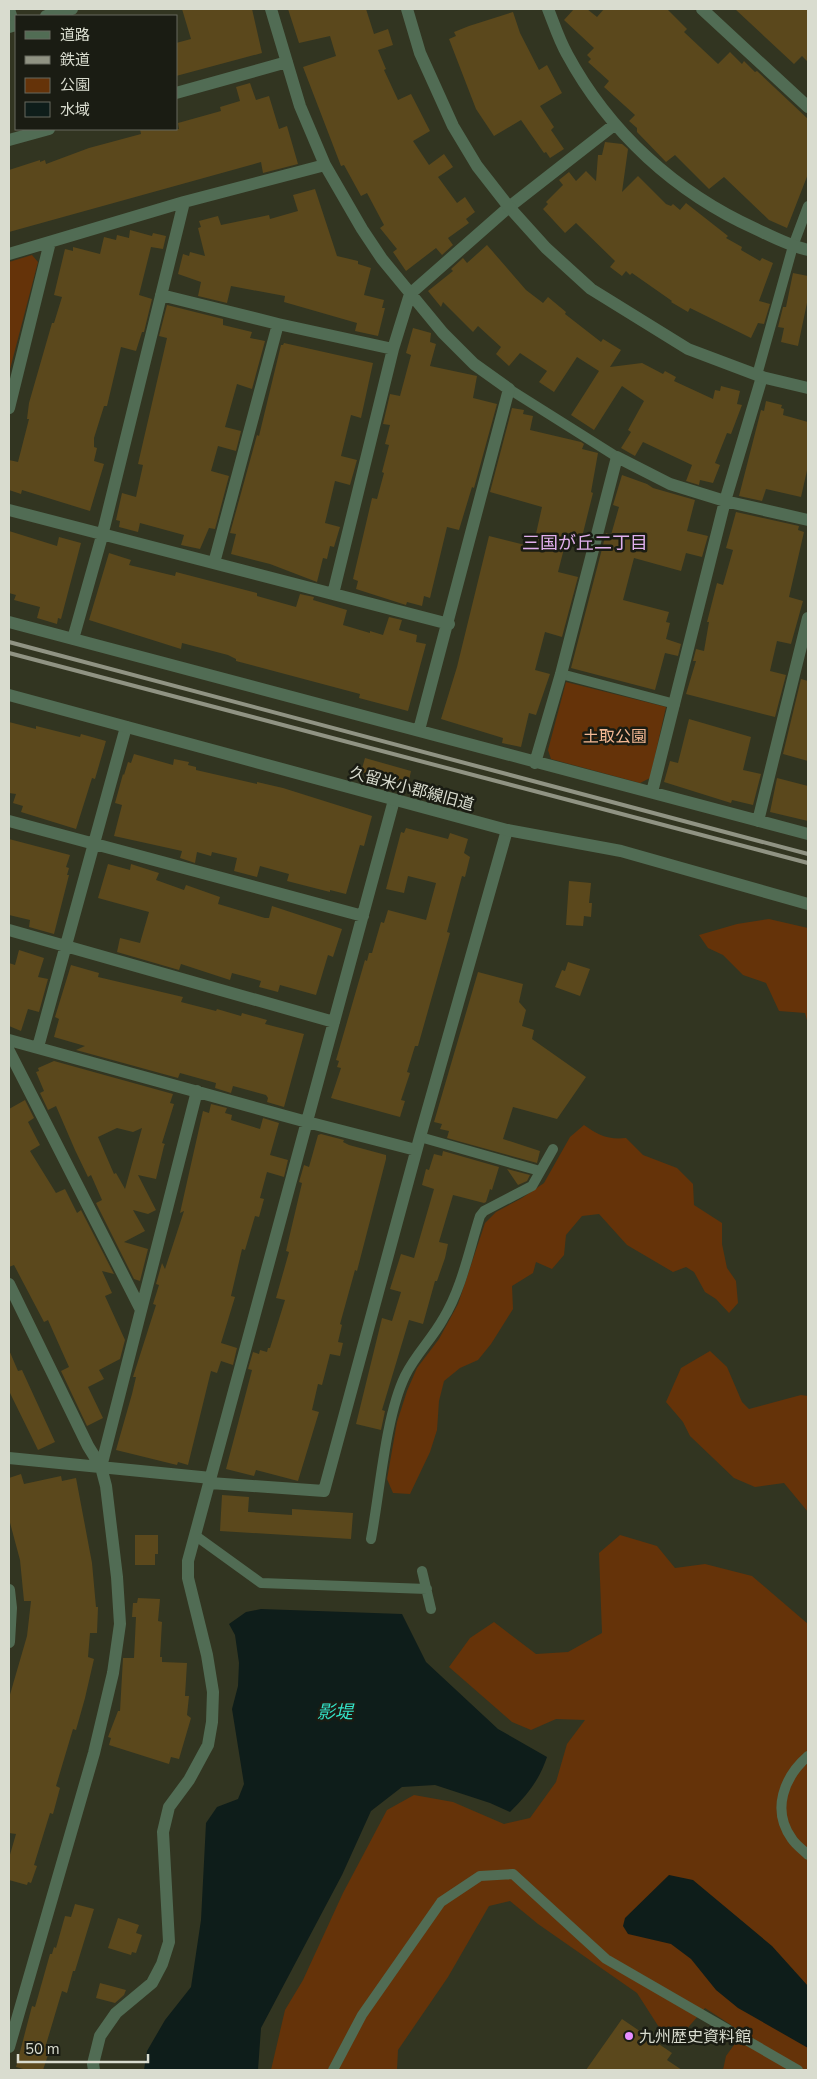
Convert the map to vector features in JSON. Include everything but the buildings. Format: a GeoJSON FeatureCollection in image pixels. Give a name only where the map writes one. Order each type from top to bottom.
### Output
{"type":"FeatureCollection","features":[{"type":"Feature","properties":{"kind":"street"},"geometry":{"type":"LineString","coordinates":[[50,15],[72,9]]}},
{"type":"Feature","properties":{"kind":"street"},"geometry":{"type":"LineString","coordinates":[[271,9],[300,106],[325,165],[382,259],[410,294],[474,364],[510,390],[449,624],[419,730]]}},
{"type":"Feature","properties":{"kind":"street"},"geometry":{"type":"LineString","coordinates":[[407,9],[420,53],[453,126],[477,166],[546,248],[590,289],[688,349],[759,376],[808,388]]}},
{"type":"Feature","properties":{"kind":"street"},"geometry":{"type":"LineString","coordinates":[[548,9],[566,53],[614,125],[676,184],[721,213],[793,246],[808,250]]}},
{"type":"Feature","properties":{"kind":"street"},"geometry":{"type":"LineString","coordinates":[[702,9],[808,107]]}},
{"type":"Feature","properties":{"kind":"street"},"geometry":{"type":"LineString","coordinates":[[178,92],[287,62]]}},
{"type":"Feature","properties":{"kind":"street"},"geometry":{"type":"LineString","coordinates":[[332,594],[393,349],[410,294],[510,207],[614,125]]}},
{"type":"Feature","properties":{"kind":"street"},"geometry":{"type":"LineString","coordinates":[[9,140],[44,130]]}},
{"type":"Feature","properties":{"kind":"street"},"geometry":{"type":"LineString","coordinates":[[9,254],[184,202],[325,165]]}},
{"type":"Feature","properties":{"kind":"street"},"geometry":{"type":"LineString","coordinates":[[73,639],[102,536],[184,202]]}},
{"type":"Feature","properties":{"kind":"street"},"geometry":{"type":"LineString","coordinates":[[10,401],[50,242]]}},
{"type":"Feature","properties":{"kind":"street"},"geometry":{"type":"LineString","coordinates":[[161,295],[278,324],[393,349]]}},
{"type":"Feature","properties":{"kind":"street"},"geometry":{"type":"LineString","coordinates":[[214,563],[278,324]]}},
{"type":"Feature","properties":{"kind":"street"},"geometry":{"type":"LineString","coordinates":[[652,792],[725,501],[759,376]]}},
{"type":"Feature","properties":{"kind":"street"},"geometry":{"type":"LineString","coordinates":[[535,763],[561,674],[617,457],[670,484],[725,501],[808,520]]}},
{"type":"Feature","properties":{"kind":"street"},"geometry":{"type":"LineString","coordinates":[[9,510],[102,536],[449,624]]}},
{"type":"Feature","properties":{"kind":"street"},"geometry":{"type":"LineString","coordinates":[[758,821],[808,618]]}},
{"type":"Feature","properties":{"kind":"street"},"geometry":{"type":"LineString","coordinates":[[9,622],[808,834]]}},
{"type":"Feature","properties":{"kind":"street","name":"久留米小郡線旧道"},"geometry":{"type":"LineString","coordinates":[[9,695],[507,830],[621,851],[808,904]]}},
{"type":"Feature","properties":{"kind":"street"},"geometry":{"type":"LineString","coordinates":[[38,1047],[126,727]]}},
{"type":"Feature","properties":{"kind":"street"},"geometry":{"type":"LineString","coordinates":[[94,2070],[93,2064],[100,2036],[116,2013],[152,1983],[162,1964],[169,1942],[163,1832],[169,1806],[189,1780],[208,1745],[212,1722],[213,1692],[207,1655],[188,1578],[188,1561],[394,800]]}},
{"type":"Feature","properties":{"kind":"street"},"geometry":{"type":"LineString","coordinates":[[9,821],[363,916]]}},
{"type":"Feature","properties":{"kind":"street"},"geometry":{"type":"LineString","coordinates":[[9,1458],[324,1491],[416,1150],[507,830]]}},
{"type":"Feature","properties":{"kind":"street"},"geometry":{"type":"LineString","coordinates":[[9,930],[334,1022]]}},
{"type":"Feature","properties":{"kind":"street"},"geometry":{"type":"LineString","coordinates":[[9,1040],[416,1150]]}},
{"type":"Feature","properties":{"kind":"street"},"geometry":{"type":"LineString","coordinates":[[9,1051],[140,1308]]}},
{"type":"Feature","properties":{"kind":"street"},"geometry":{"type":"LineString","coordinates":[[9,2047],[94,1753],[114,1673],[120,1624],[117,1577],[101,1467],[140,1308],[197,1091]]}},
{"type":"Feature","properties":{"kind":"street"},"geometry":{"type":"LineString","coordinates":[[9,1284],[88,1446],[101,1467]]}},
{"type":"Feature","properties":{"kind":"street"},"geometry":{"type":"LineString","coordinates":[[9,1590],[11,1608],[9,1642]]}},
{"type":"Feature","properties":{"kind":"lane"},"geometry":{"type":"LineString","coordinates":[[10,9],[13,26]]}},
{"type":"Feature","properties":{"kind":"lane"},"geometry":{"type":"LineString","coordinates":[[759,376],[793,246],[808,206]]}},
{"type":"Feature","properties":{"kind":"lane"},"geometry":{"type":"LineString","coordinates":[[510,390],[617,457]]}},
{"type":"Feature","properties":{"kind":"lane"},"geometry":{"type":"LineString","coordinates":[[561,674],[675,704]]}},
{"type":"Feature","properties":{"kind":"lane"},"geometry":{"type":"LineString","coordinates":[[420,1136],[540,1171]]}},
{"type":"Feature","properties":{"kind":"lane"},"geometry":{"type":"LineString","coordinates":[[371,1539],[388,1436],[406,1376],[443,1320],[454,1299],[480,1216],[484,1211],[532,1186],[553,1149]]}},
{"type":"Feature","properties":{"kind":"lane"},"geometry":{"type":"LineString","coordinates":[[196,1536],[261,1582],[427,1590]]}},
{"type":"Feature","properties":{"kind":"lane"},"geometry":{"type":"LineString","coordinates":[[422,1571],[431,1609]]}},
{"type":"Feature","properties":{"kind":"lane"},"geometry":{"type":"LineString","coordinates":[[808,1756],[799,1764],[784,1784],[781,1814],[791,1838],[808,1855]]}},
{"type":"Feature","properties":{"kind":"lane"},"geometry":{"type":"LineString","coordinates":[[333,2070],[362,2015],[441,1902],[480,1876],[513,1874],[606,1959],[798,2070]]}},
{"type":"Feature","properties":{"kind":"green space"},"geometry":{"type":"Polygon","coordinates":[[[32,255],[38,262],[9,373],[9,262],[32,255]]]}},
{"type":"Feature","properties":{"kind":"green space","name":"土取公園"},"geometry":{"type":"Polygon","coordinates":[[[566,682],[666,707],[650,778],[640,783],[551,759],[548,750],[566,682]]]}},
{"type":"Feature","properties":{"kind":"green space"},"geometry":{"type":"Polygon","coordinates":[[[769,919],[808,928],[808,1024],[805,1013],[779,1011],[766,983],[743,975],[723,955],[708,948],[699,935],[737,924],[769,919]]]}},
{"type":"Feature","properties":{"kind":"green space"},"geometry":{"type":"Polygon","coordinates":[[[584,1125],[604,1136],[626,1138],[643,1155],[677,1168],[693,1184],[694,1205],[722,1223],[722,1244],[727,1268],[736,1281],[738,1303],[729,1313],[716,1299],[705,1292],[694,1272],[686,1267],[673,1272],[627,1245],[599,1214],[582,1216],[566,1235],[564,1255],[552,1269],[536,1262],[533,1273],[512,1286],[513,1309],[491,1344],[478,1360],[460,1368],[444,1381],[439,1401],[437,1430],[430,1452],[410,1494],[393,1493],[387,1479],[397,1422],[407,1391],[417,1368],[439,1339],[458,1304],[485,1223],[496,1212],[544,1183],[570,1137],[584,1125]]]}},
{"type":"Feature","properties":{"kind":"green space"},"geometry":{"type":"Polygon","coordinates":[[[710,1351],[727,1367],[742,1402],[749,1409],[801,1395],[808,1396],[808,1512],[784,1483],[755,1487],[734,1478],[690,1436],[683,1422],[666,1402],[681,1368],[710,1351]]]}},
{"type":"Feature","properties":{"kind":"green space"},"geometry":{"type":"Polygon","coordinates":[[[620,1535],[657,1546],[675,1568],[705,1564],[752,1576],[808,1624],[808,2070],[723,2070],[726,2056],[734,2045],[731,2025],[705,2008],[678,2039],[664,2035],[637,1993],[538,1924],[510,1901],[489,1906],[448,1977],[398,2050],[397,2070],[271,2070],[285,2010],[303,1980],[343,1893],[387,1810],[414,1795],[453,1802],[504,1824],[530,1818],[556,1782],[567,1744],[585,1720],[556,1719],[531,1730],[512,1722],[449,1667],[470,1638],[494,1622],[536,1654],[568,1652],[602,1633],[599,1553],[620,1535]]]}},
{"type":"Feature","properties":{"kind":"water","name":"影堤"},"geometry":{"type":"Polygon","coordinates":[[[261,1609],[402,1614],[426,1662],[498,1729],[547,1757],[532,1787],[510,1812],[490,1803],[435,1785],[402,1787],[371,1811],[342,1875],[261,2028],[258,2070],[144,2070],[147,2051],[165,2020],[191,1987],[201,1920],[206,1823],[217,1807],[238,1799],[244,1784],[232,1709],[238,1686],[239,1663],[235,1635],[229,1624],[246,1612],[261,1609]]]}},
{"type":"Feature","properties":{"kind":"water"},"geometry":{"type":"Polygon","coordinates":[[[669,1875],[693,1880],[772,1946],[808,1986],[808,2048],[738,2008],[716,1990],[691,1959],[671,1944],[628,1934],[623,1926],[625,1918],[669,1875]]]}},
{"type":"Feature","properties":{"kind":"railway"},"geometry":{"type":"LineString","coordinates":[[9,642],[808,854]]}},
{"type":"Feature","properties":{"kind":"railway"},"geometry":{"type":"LineString","coordinates":[[9,653],[808,863]]}},
{"type":"Feature","properties":{"kind":"place","name":"九州歴史資料館"},"geometry":{"type":"Point","coordinates":[629,2036]}},
{"type":"Feature","properties":{"kind":"district","name":"三国が丘二丁目"},"geometry":{"type":"Point","coordinates":[585,543]}}]}
